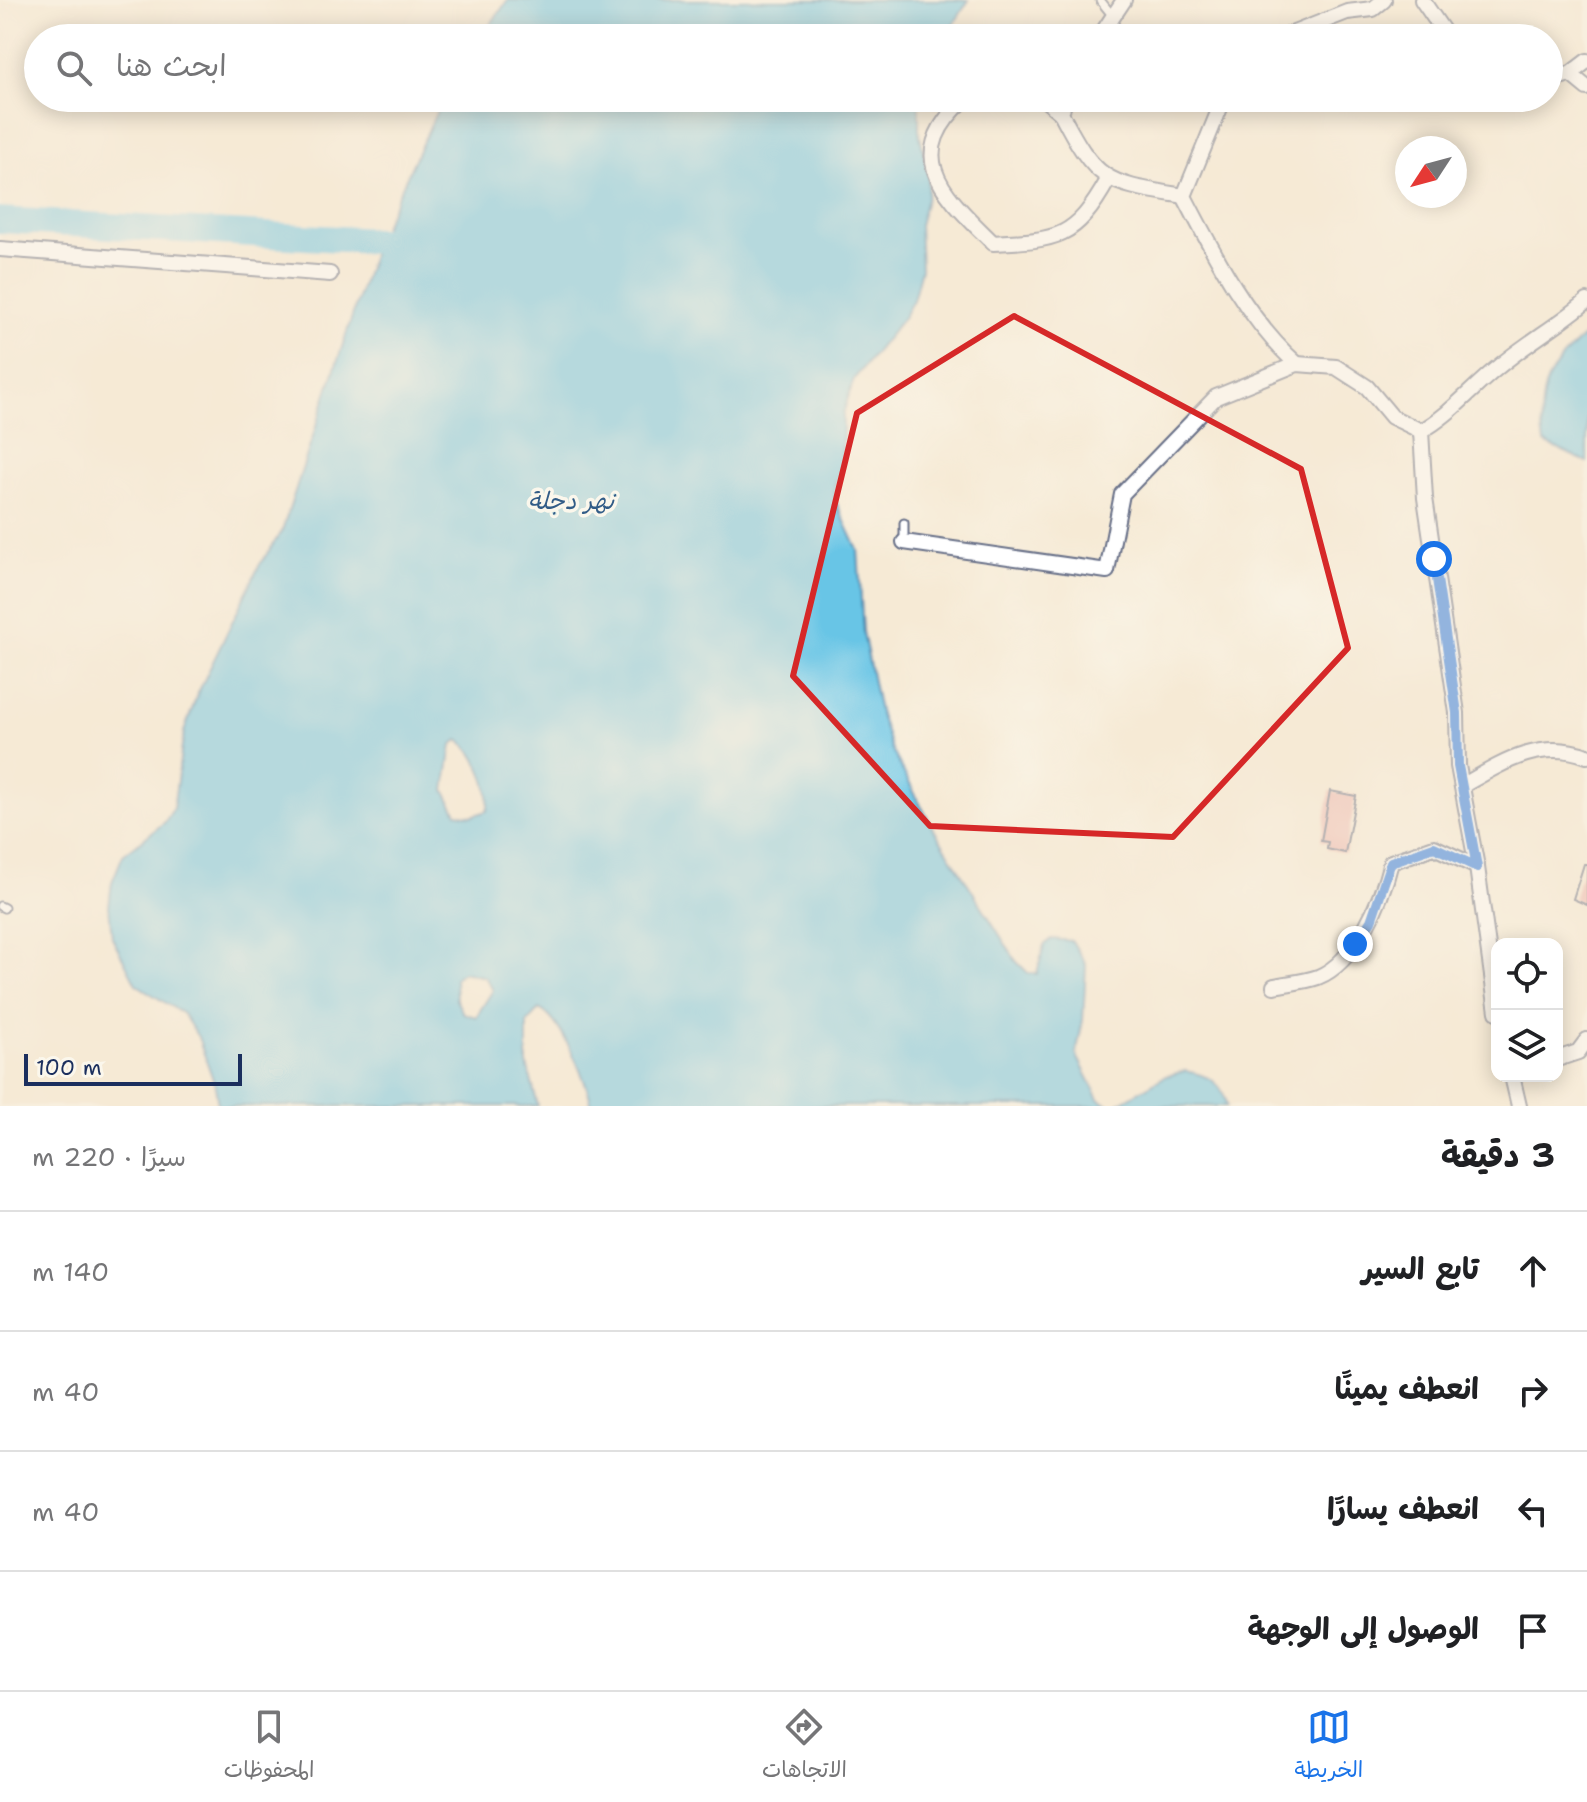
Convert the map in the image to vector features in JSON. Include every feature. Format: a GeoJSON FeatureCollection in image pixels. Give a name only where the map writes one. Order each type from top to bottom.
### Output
{"type":"FeatureCollection","features":[{"type":"Feature","properties":{"kind":"street"},"geometry":{"type":"LineString","coordinates":[[1107,24],[1124,0]]}},
{"type":"Feature","properties":{"kind":"street"},"geometry":{"type":"LineString","coordinates":[[1317,24],[1347,12],[1373,9],[1384,0]]}},
{"type":"Feature","properties":{"kind":"street"},"geometry":{"type":"LineString","coordinates":[[1422,0],[1438,24]]}},
{"type":"Feature","properties":{"kind":"street"},"geometry":{"type":"LineString","coordinates":[[1563,76],[1587,61]]}},
{"type":"Feature","properties":{"kind":"street"},"geometry":{"type":"LineString","coordinates":[[1570,74],[1587,88]]}},
{"type":"Feature","properties":{"kind":"street"},"geometry":{"type":"LineString","coordinates":[[950,112],[943,118],[932,148],[937,182],[993,243],[1049,240],[1087,217],[1108,180]]}},
{"type":"Feature","properties":{"kind":"street"},"geometry":{"type":"LineString","coordinates":[[1184,196],[1218,112]]}},
{"type":"Feature","properties":{"kind":"street"},"geometry":{"type":"LineString","coordinates":[[1061,113],[1084,157],[1108,180],[1184,196],[1250,310],[1272,342],[1297,364]]}},
{"type":"Feature","properties":{"kind":"street"},"geometry":{"type":"LineString","coordinates":[[0,249],[330,274]]}},
{"type":"Feature","properties":{"kind":"street"},"geometry":{"type":"LineString","coordinates":[[1421,431],[1438,422],[1454,404],[1499,366],[1586,302]]}},
{"type":"Feature","properties":{"kind":"street"},"geometry":{"type":"LineString","coordinates":[[904,542],[1107,571],[1122,494],[1216,397],[1297,364],[1336,367],[1367,387],[1392,417],[1421,431]]}},
{"type":"Feature","properties":{"kind":"street"},"geometry":{"type":"LineString","coordinates":[[1421,431],[1425,498],[1457,713],[1462,786],[1477,867],[1497,1010]]}},
{"type":"Feature","properties":{"kind":"street"},"geometry":{"type":"LineString","coordinates":[[1462,786],[1520,754],[1566,747],[1587,756]]}},
{"type":"Feature","properties":{"kind":"street"},"geometry":{"type":"LineString","coordinates":[[1274,986],[1320,976],[1355,944],[1371,921],[1391,862],[1434,847],[1477,867]]}},
{"type":"Feature","properties":{"kind":"street"},"geometry":{"type":"LineString","coordinates":[[1563,1057],[1578,1052],[1587,1040]]}},
{"type":"Feature","properties":{"kind":"street"},"geometry":{"type":"LineString","coordinates":[[1513,1082],[1519,1106]]}},
{"type":"Feature","properties":{"kind":"lane"},"geometry":{"type":"LineString","coordinates":[[1100,0],[1112,15]]}},
{"type":"Feature","properties":{"kind":"lane"},"geometry":{"type":"LineString","coordinates":[[904,523],[904,542]]}},
{"type":"Feature","properties":{"kind":"highlighted area"},"geometry":{"type":"Polygon","coordinates":[[[1014,316],[1301,469],[1348,648],[1173,837],[930,826],[793,676],[857,413],[1014,316]]]}},
{"type":"Feature","properties":{"kind":"water"},"geometry":{"type":"Polygon","coordinates":[[[508,0],[969,0],[954,24],[491,24],[508,0]]]}},
{"type":"Feature","properties":{"kind":"water","name":"نهر دجلة"},"geometry":{"type":"Polygon","coordinates":[[[437,112],[919,112],[919,131],[928,174],[927,195],[919,225],[921,269],[913,300],[903,318],[854,379],[843,414],[842,464],[835,484],[835,500],[858,550],[863,632],[879,712],[892,750],[930,823],[1016,961],[1028,973],[1037,974],[1044,945],[1052,939],[1072,941],[1086,965],[1083,1020],[1076,1054],[1099,1099],[1110,1106],[592,1106],[579,1067],[564,1037],[539,1009],[527,1023],[527,1064],[538,1106],[218,1106],[215,1085],[198,1037],[183,1014],[136,984],[112,937],[109,906],[112,882],[123,855],[165,822],[173,809],[184,732],[198,693],[259,566],[282,531],[376,243],[437,112]],[[458,740],[452,745],[445,790],[457,813],[472,816],[487,811],[488,792],[482,771],[465,745],[458,740]],[[462,972],[455,978],[456,1000],[463,1013],[476,1017],[493,990],[485,977],[462,972]]]}},
{"type":"Feature","properties":{"kind":"water"},"geometry":{"type":"Polygon","coordinates":[[[1587,333],[1587,462],[1544,443],[1541,408],[1543,394],[1554,369],[1587,333]]]}},
{"type":"Feature","properties":{"kind":"water"},"geometry":{"type":"Polygon","coordinates":[[[1185,1071],[1201,1075],[1218,1085],[1227,1106],[1114,1106],[1166,1076],[1185,1071]]]}},
{"type":"Feature","properties":{"kind":"building"},"geometry":{"type":"Polygon","coordinates":[[[1330,791],[1356,796],[1345,853],[1327,849],[1328,842],[1321,841],[1330,791]]]}},
{"type":"Feature","properties":{"kind":"building"},"geometry":{"type":"Polygon","coordinates":[[[1584,864],[1587,864],[1587,905],[1573,899],[1584,864]]]}},
{"type":"Feature","properties":{"kind":"waterway"},"geometry":{"type":"LineString","coordinates":[[0,220],[412,243]]}},
{"type":"Feature","properties":{"kind":"route"},"geometry":{"type":"LineString","coordinates":[[1355,944],[1371,921],[1391,862],[1434,847],[1477,867],[1458,766],[1457,713],[1434,559]]}}]}
